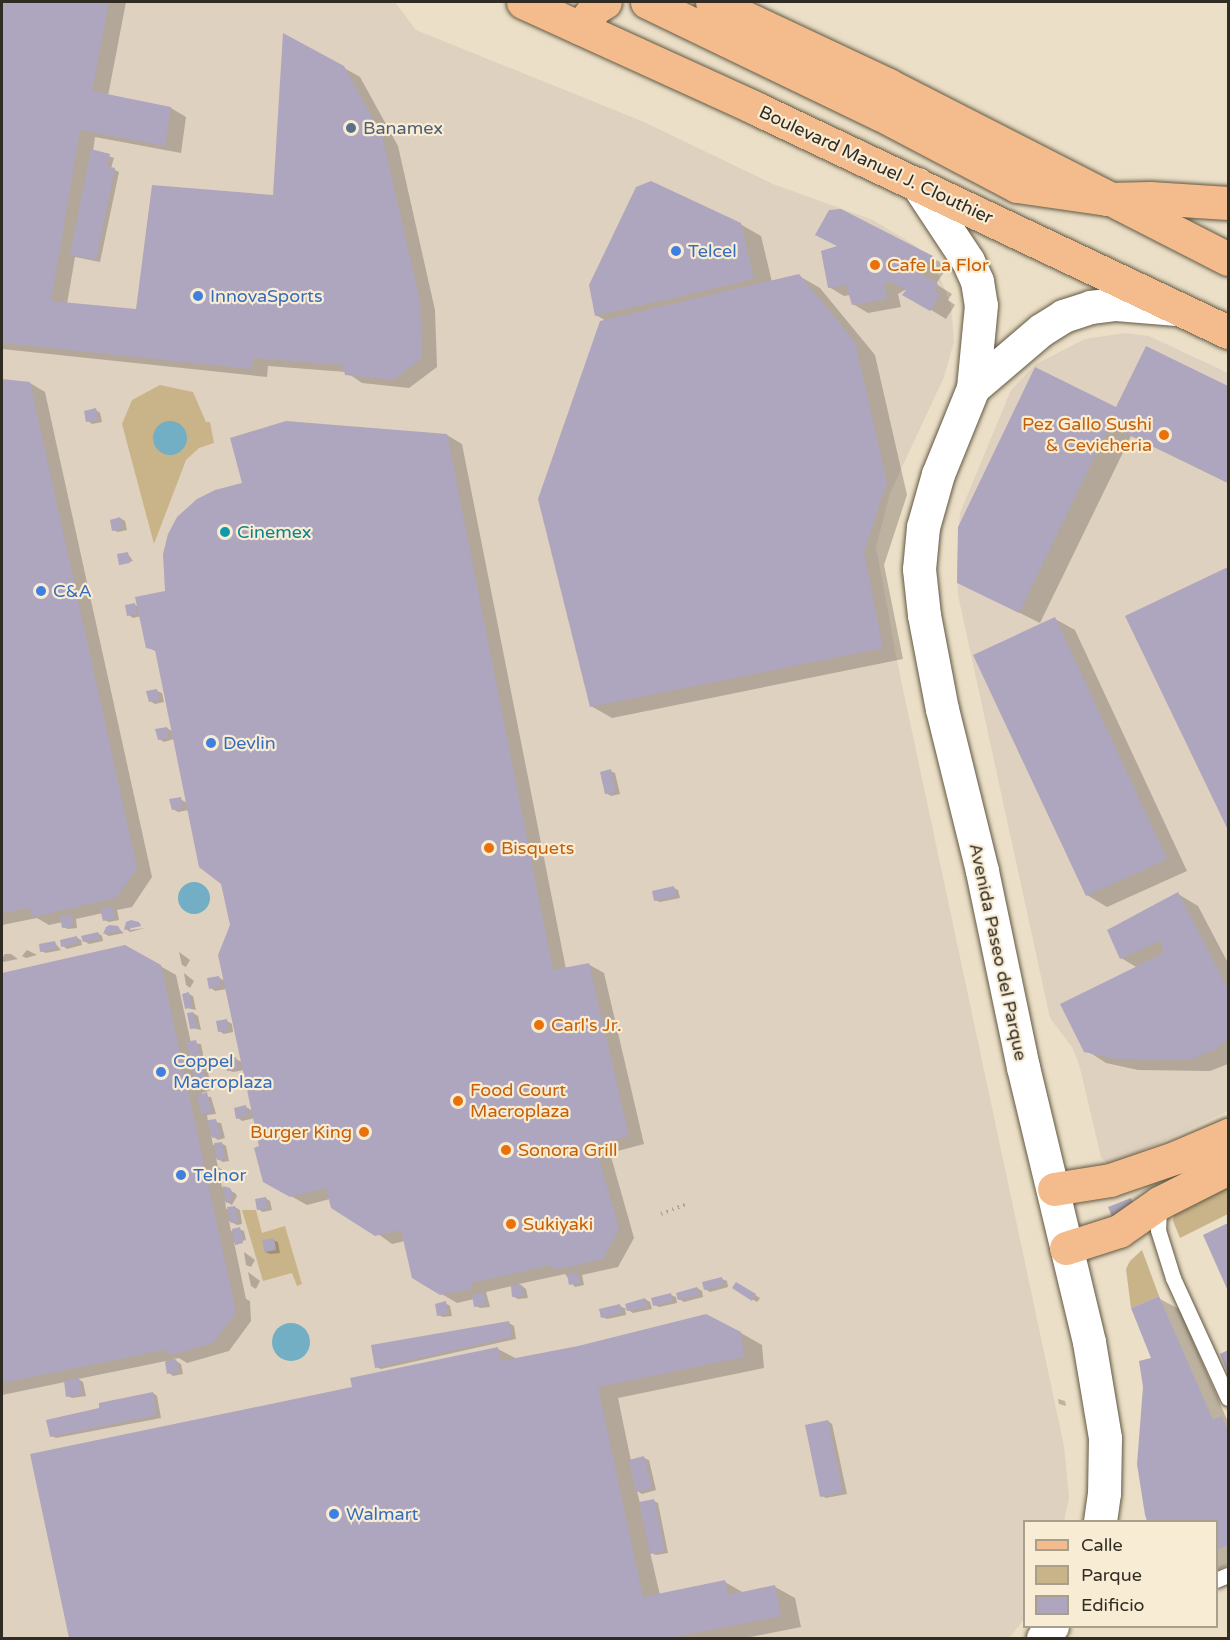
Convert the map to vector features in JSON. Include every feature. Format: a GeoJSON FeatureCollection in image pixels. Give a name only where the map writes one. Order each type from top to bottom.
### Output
{"type":"FeatureCollection","features":[{"type":"Feature","properties":{"kind":"main road","name":"Boulevard Manuel J. Clouthier"},"geometry":{"type":"LineString","coordinates":[[523,2],[917,184],[1228,332]]}},
{"type":"Feature","properties":{"kind":"main road"},"geometry":{"type":"LineString","coordinates":[[580,28],[596,7],[605,2]]}},
{"type":"Feature","properties":{"kind":"main road"},"geometry":{"type":"LineString","coordinates":[[647,2],[880,114],[1017,186],[1107,199],[1150,198],[1228,203]]}},
{"type":"Feature","properties":{"kind":"main road"},"geometry":{"type":"LineString","coordinates":[[712,2],[888,85],[1228,259]]}},
{"type":"Feature","properties":{"kind":"main road","name":"Avenida Paseo del Parque"},"geometry":{"type":"LineString","coordinates":[[917,184],[958,242],[977,281],[981,305],[972,388],[938,474],[923,527],[919,569],[924,615],[942,709],[982,871],[1023,1067],[1089,1342],[1105,1438],[1104,1493],[1100,1520]]}},
{"type":"Feature","properties":{"kind":"main road","name":"Avenida Paseo del Parque"},"geometry":{"type":"LineString","coordinates":[[972,388],[1041,330],[1064,315],[1090,307],[1116,304],[1178,309]]}},
{"type":"Feature","properties":{"kind":"main road"},"geometry":{"type":"LineString","coordinates":[[1054,1189],[1118,1177],[1177,1157],[1228,1135]]}},
{"type":"Feature","properties":{"kind":"main road"},"geometry":{"type":"LineString","coordinates":[[1066,1248],[1119,1231],[1159,1203],[1228,1168]]}},
{"type":"Feature","properties":{"kind":"lane"},"geometry":{"type":"LineString","coordinates":[[1159,1203],[1158,1230],[1173,1278],[1228,1398]]}},
{"type":"Feature","properties":{"kind":"path"},"geometry":{"type":"LineString","coordinates":[[661,1214],[687,1204]]}},
{"type":"Feature","properties":{"kind":"shaded area"},"geometry":{"type":"Polygon","coordinates":[[[2,2],[395,2],[416,30],[644,122],[773,184],[873,220],[916,246],[936,268],[951,305],[954,342],[944,377],[890,493],[876,547],[897,661],[1064,1446],[1069,1498],[1064,1520],[1023,1520],[1023,1620],[1009,1638],[2,1638],[2,2]]]}},
{"type":"Feature","properties":{"kind":"shaded area"},"geometry":{"type":"Polygon","coordinates":[[[1125,333],[1149,336],[1228,373],[1228,1111],[1109,1166],[1101,1157],[1079,1064],[1072,1047],[1050,1018],[958,595],[957,562],[960,513],[1011,390],[1036,364],[1085,339],[1125,333]]]}},
{"type":"Feature","properties":{"kind":"green space"},"geometry":{"type":"Polygon","coordinates":[[[160,385],[193,392],[206,422],[210,422],[214,443],[199,448],[186,460],[154,544],[122,424],[132,400],[160,385]]]}},
{"type":"Feature","properties":{"kind":"green space"},"geometry":{"type":"Polygon","coordinates":[[[1228,1181],[1228,1214],[1180,1238],[1173,1221],[1174,1212],[1228,1181]]]}},
{"type":"Feature","properties":{"kind":"green space"},"geometry":{"type":"Polygon","coordinates":[[[242,1210],[256,1210],[262,1233],[285,1226],[302,1284],[297,1286],[292,1273],[263,1281],[242,1210]]]}},
{"type":"Feature","properties":{"kind":"green space"},"geometry":{"type":"Polygon","coordinates":[[[1142,1250],[1159,1296],[1131,1308],[1126,1269],[1130,1261],[1142,1250]]]}},
{"type":"Feature","properties":{"kind":"water"},"geometry":{"type":"Polygon","coordinates":[[[170,421],[182,426],[187,438],[182,450],[170,455],[158,450],[153,438],[158,426],[170,421]]]}},
{"type":"Feature","properties":{"kind":"water"},"geometry":{"type":"Polygon","coordinates":[[[194,882],[205,887],[210,898],[205,909],[194,914],[183,909],[178,898],[183,887],[194,882]]]}},
{"type":"Feature","properties":{"kind":"water"},"geometry":{"type":"Polygon","coordinates":[[[291,1323],[304,1329],[310,1342],[304,1355],[291,1361],[278,1355],[272,1342],[278,1329],[291,1323]]]}},
{"type":"Feature","properties":{"kind":"building"},"geometry":{"type":"Polygon","coordinates":[[[2,2],[109,2],[92,91],[171,107],[165,146],[80,130],[51,301],[136,309],[152,185],[273,195],[283,33],[344,66],[382,136],[420,300],[422,358],[393,380],[345,375],[343,365],[253,358],[252,369],[2,343],[2,2]]]}},
{"type":"Feature","properties":{"kind":"building"},"geometry":{"type":"Polygon","coordinates":[[[91,149],[110,154],[107,166],[115,168],[96,260],[70,255],[91,149]]]}},
{"type":"Feature","properties":{"kind":"building","name":"Telcel"},"geometry":{"type":"Polygon","coordinates":[[[651,181],[741,223],[754,279],[595,316],[589,285],[636,187],[651,181]]]}},
{"type":"Feature","properties":{"kind":"building","name":"Cafe La Flor"},"geometry":{"type":"Polygon","coordinates":[[[841,209],[933,256],[921,274],[938,284],[934,290],[940,295],[930,311],[902,295],[906,290],[890,281],[884,285],[887,299],[852,305],[846,285],[828,288],[821,251],[837,246],[815,235],[829,210],[841,209]]]}},
{"type":"Feature","properties":{"kind":"building"},"geometry":{"type":"Polygon","coordinates":[[[799,274],[855,342],[887,482],[864,552],[883,648],[590,707],[538,499],[600,321],[799,274]]]}},
{"type":"Feature","properties":{"kind":"building"},"geometry":{"type":"Polygon","coordinates":[[[1146,346],[1228,386],[1228,483],[1110,425],[1019,613],[957,583],[958,527],[1035,367],[1116,407],[1146,346]]]}},
{"type":"Feature","properties":{"kind":"building"},"geometry":{"type":"Polygon","coordinates":[[[2,379],[30,382],[137,868],[116,898],[32,917],[29,908],[2,913],[2,379]]]}},
{"type":"Feature","properties":{"kind":"building"},"geometry":{"type":"Polygon","coordinates":[[[96,408],[98,420],[86,422],[84,411],[96,408]]]}},
{"type":"Feature","properties":{"kind":"building"},"geometry":{"type":"Polygon","coordinates":[[[286,421],[447,434],[553,970],[589,963],[629,1136],[595,1145],[619,1229],[603,1259],[555,1270],[551,1265],[471,1283],[471,1289],[440,1295],[412,1278],[401,1230],[375,1236],[331,1208],[326,1188],[290,1197],[263,1182],[254,1148],[259,1146],[218,955],[230,925],[221,884],[199,867],[155,650],[146,648],[135,597],[165,591],[163,554],[168,534],[177,517],[197,499],[215,490],[242,483],[230,438],[286,421]]]}},
{"type":"Feature","properties":{"kind":"building"},"geometry":{"type":"Polygon","coordinates":[[[120,517],[123,528],[112,531],[110,520],[120,517]]]}},
{"type":"Feature","properties":{"kind":"building"},"geometry":{"type":"Polygon","coordinates":[[[128,552],[130,563],[119,565],[117,554],[128,552]]]}},
{"type":"Feature","properties":{"kind":"building"},"geometry":{"type":"Polygon","coordinates":[[[1228,567],[1228,830],[1125,616],[1228,567]]]}},
{"type":"Feature","properties":{"kind":"building"},"geometry":{"type":"Polygon","coordinates":[[[135,603],[137,614],[127,616],[125,605],[135,603]]]}},
{"type":"Feature","properties":{"kind":"building"},"geometry":{"type":"Polygon","coordinates":[[[1055,617],[1167,859],[1086,896],[973,655],[1055,617]]]}},
{"type":"Feature","properties":{"kind":"building"},"geometry":{"type":"Polygon","coordinates":[[[157,689],[160,700],[149,702],[146,691],[157,689]]]}},
{"type":"Feature","properties":{"kind":"building"},"geometry":{"type":"Polygon","coordinates":[[[167,727],[169,737],[158,740],[155,729],[167,727]]]}},
{"type":"Feature","properties":{"kind":"building"},"geometry":{"type":"Polygon","coordinates":[[[611,769],[616,792],[605,794],[600,772],[611,769]]]}},
{"type":"Feature","properties":{"kind":"building"},"geometry":{"type":"Polygon","coordinates":[[[181,797],[183,808],[172,810],[169,799],[181,797]]]}},
{"type":"Feature","properties":{"kind":"building"},"geometry":{"type":"Polygon","coordinates":[[[674,886],[676,896],[654,901],[652,891],[674,886]]]}},
{"type":"Feature","properties":{"kind":"building"},"geometry":{"type":"Polygon","coordinates":[[[1178,892],[1228,989],[1228,1040],[1214,1050],[1189,1060],[1116,1059],[1084,1052],[1060,1004],[1164,953],[1160,941],[1120,959],[1107,930],[1178,892]]]}},
{"type":"Feature","properties":{"kind":"building"},"geometry":{"type":"Polygon","coordinates":[[[112,906],[115,918],[103,921],[100,909],[112,906]]]}},
{"type":"Feature","properties":{"kind":"building"},"geometry":{"type":"Polygon","coordinates":[[[72,914],[73,926],[62,928],[60,916],[72,914]]]}},
{"type":"Feature","properties":{"kind":"building"},"geometry":{"type":"Polygon","coordinates":[[[131,920],[139,922],[141,926],[124,930],[126,922],[131,920]]]}},
{"type":"Feature","properties":{"kind":"building"},"geometry":{"type":"Polygon","coordinates":[[[118,926],[121,931],[103,934],[106,927],[118,926]]]}},
{"type":"Feature","properties":{"kind":"building"},"geometry":{"type":"Polygon","coordinates":[[[98,932],[99,939],[83,942],[81,936],[98,932]]]}},
{"type":"Feature","properties":{"kind":"building"},"geometry":{"type":"Polygon","coordinates":[[[77,936],[78,943],[61,947],[60,940],[77,936]]]}},
{"type":"Feature","properties":{"kind":"building"},"geometry":{"type":"Polygon","coordinates":[[[55,941],[57,948],[40,952],[39,944],[55,941]]]}},
{"type":"Feature","properties":{"kind":"building"},"geometry":{"type":"Polygon","coordinates":[[[125,945],[161,965],[236,1312],[213,1343],[170,1355],[164,1350],[2,1383],[2,973],[125,945]]]}},
{"type":"Feature","properties":{"kind":"building"},"geometry":{"type":"Polygon","coordinates":[[[219,976],[221,987],[209,989],[207,978],[219,976]]]}},
{"type":"Feature","properties":{"kind":"building"},"geometry":{"type":"Polygon","coordinates":[[[189,992],[192,1007],[185,1009],[182,994],[189,992]]]}},
{"type":"Feature","properties":{"kind":"building"},"geometry":{"type":"Polygon","coordinates":[[[193,1012],[197,1028],[190,1029],[187,1013],[193,1012]]]}},
{"type":"Feature","properties":{"kind":"building"},"geometry":{"type":"Polygon","coordinates":[[[227,1019],[229,1030],[218,1032],[216,1021],[227,1019]]]}},
{"type":"Feature","properties":{"kind":"building"},"geometry":{"type":"Polygon","coordinates":[[[196,1040],[200,1056],[190,1059],[186,1042],[196,1040]]]}},
{"type":"Feature","properties":{"kind":"building"},"geometry":{"type":"Polygon","coordinates":[[[236,1057],[238,1069],[227,1071],[225,1059],[236,1057]]]}},
{"type":"Feature","properties":{"kind":"building"},"geometry":{"type":"Polygon","coordinates":[[[202,1061],[207,1087],[196,1091],[191,1064],[202,1061]]]}},
{"type":"Feature","properties":{"kind":"building"},"geometry":{"type":"Polygon","coordinates":[[[207,1092],[212,1112],[201,1114],[197,1096],[207,1092]]]}},
{"type":"Feature","properties":{"kind":"building"},"geometry":{"type":"Polygon","coordinates":[[[246,1105],[248,1116],[236,1119],[234,1108],[246,1105]]]}},
{"type":"Feature","properties":{"kind":"building"},"geometry":{"type":"Polygon","coordinates":[[[216,1119],[221,1136],[212,1138],[208,1120],[216,1119]]]}},
{"type":"Feature","properties":{"kind":"building"},"geometry":{"type":"Polygon","coordinates":[[[222,1142],[225,1159],[217,1160],[214,1143],[222,1142]]]}},
{"type":"Feature","properties":{"kind":"building"},"geometry":{"type":"Polygon","coordinates":[[[223,1186],[230,1188],[233,1193],[231,1201],[226,1203],[223,1186]]]}},
{"type":"Feature","properties":{"kind":"building"},"geometry":{"type":"Polygon","coordinates":[[[266,1197],[268,1208],[257,1210],[255,1199],[266,1197]]]}},
{"type":"Feature","properties":{"kind":"building"},"geometry":{"type":"Polygon","coordinates":[[[1131,1198],[1137,1211],[1114,1221],[1108,1207],[1131,1198]]]}},
{"type":"Feature","properties":{"kind":"building"},"geometry":{"type":"Polygon","coordinates":[[[235,1206],[238,1222],[231,1223],[227,1207],[235,1206]]]}},
{"type":"Feature","properties":{"kind":"building"},"geometry":{"type":"Polygon","coordinates":[[[1228,1223],[1228,1291],[1203,1235],[1228,1223]]]}},
{"type":"Feature","properties":{"kind":"building"},"geometry":{"type":"Polygon","coordinates":[[[240,1227],[243,1243],[235,1245],[232,1229],[240,1227]]]}},
{"type":"Feature","properties":{"kind":"building"},"geometry":{"type":"Polygon","coordinates":[[[274,1238],[276,1250],[264,1252],[262,1240],[274,1238]]]}},
{"type":"Feature","properties":{"kind":"building"},"geometry":{"type":"Polygon","coordinates":[[[577,1272],[580,1283],[569,1285],[567,1274],[577,1272]]]}},
{"type":"Feature","properties":{"kind":"building"},"geometry":{"type":"Polygon","coordinates":[[[722,1277],[724,1285],[704,1290],[702,1282],[722,1277]]]}},
{"type":"Feature","properties":{"kind":"building"},"geometry":{"type":"Polygon","coordinates":[[[736,1282],[756,1294],[752,1301],[732,1288],[736,1282]]]}},
{"type":"Feature","properties":{"kind":"building"},"geometry":{"type":"Polygon","coordinates":[[[522,1285],[524,1296],[512,1297],[511,1286],[522,1285]]]}},
{"type":"Feature","properties":{"kind":"building"},"geometry":{"type":"Polygon","coordinates":[[[697,1287],[699,1295],[678,1300],[676,1293],[697,1287]]]}},
{"type":"Feature","properties":{"kind":"building"},"geometry":{"type":"Polygon","coordinates":[[[484,1293],[486,1305],[474,1307],[472,1295],[484,1293]]]}},
{"type":"Feature","properties":{"kind":"building"},"geometry":{"type":"Polygon","coordinates":[[[671,1293],[673,1301],[653,1306],[651,1298],[671,1293]]]}},
{"type":"Feature","properties":{"kind":"building"},"geometry":{"type":"Polygon","coordinates":[[[1159,1296],[1213,1420],[1222,1416],[1228,1431],[1228,1545],[1218,1549],[1218,1520],[1147,1520],[1137,1464],[1143,1387],[1139,1361],[1151,1358],[1131,1308],[1159,1296]]]}},
{"type":"Feature","properties":{"kind":"building"},"geometry":{"type":"Polygon","coordinates":[[[645,1298],[648,1307],[627,1311],[625,1304],[645,1298]]]}},
{"type":"Feature","properties":{"kind":"building"},"geometry":{"type":"Polygon","coordinates":[[[446,1301],[448,1313],[437,1316],[435,1304],[446,1301]]]}},
{"type":"Feature","properties":{"kind":"building"},"geometry":{"type":"Polygon","coordinates":[[[620,1304],[622,1313],[601,1318],[599,1309],[620,1304]]]}},
{"type":"Feature","properties":{"kind":"building","name":"Walmart"},"geometry":{"type":"Polygon","coordinates":[[[706,1314],[741,1332],[744,1357],[598,1387],[643,1597],[725,1580],[728,1595],[775,1585],[781,1616],[670,1638],[69,1638],[30,1454],[352,1387],[350,1378],[498,1347],[500,1361],[578,1346],[706,1314]]]}},
{"type":"Feature","properties":{"kind":"building"},"geometry":{"type":"Polygon","coordinates":[[[509,1321],[512,1337],[375,1368],[371,1345],[509,1321]]]}},
{"type":"Feature","properties":{"kind":"building"},"geometry":{"type":"Polygon","coordinates":[[[1228,1350],[1228,1374],[1220,1354],[1228,1350]]]}},
{"type":"Feature","properties":{"kind":"building"},"geometry":{"type":"Polygon","coordinates":[[[176,1359],[179,1371],[167,1374],[165,1362],[176,1359]]]}},
{"type":"Feature","properties":{"kind":"building"},"geometry":{"type":"Polygon","coordinates":[[[79,1378],[82,1394],[66,1397],[64,1381],[79,1378]]]}},
{"type":"Feature","properties":{"kind":"building"},"geometry":{"type":"Polygon","coordinates":[[[153,1392],[157,1415],[50,1437],[46,1420],[99,1408],[99,1403],[153,1392]]]}},
{"type":"Feature","properties":{"kind":"building"},"geometry":{"type":"Polygon","coordinates":[[[828,1420],[843,1492],[820,1497],[805,1425],[828,1420]]]}},
{"type":"Feature","properties":{"kind":"building"},"geometry":{"type":"Polygon","coordinates":[[[644,1456],[652,1488],[636,1492],[629,1460],[644,1456]]]}},
{"type":"Feature","properties":{"kind":"building"},"geometry":{"type":"Polygon","coordinates":[[[654,1499],[665,1551],[650,1554],[639,1502],[654,1499]]]}},
{"type":"Feature","properties":{"kind":"place","name":"Banamex"},"geometry":{"type":"Point","coordinates":[351,128]}},
{"type":"Feature","properties":{"kind":"place","name":"Telcel"},"geometry":{"type":"Point","coordinates":[676,251]}},
{"type":"Feature","properties":{"kind":"place","name":"Cafe La Flor"},"geometry":{"type":"Point","coordinates":[875,265]}},
{"type":"Feature","properties":{"kind":"place","name":"InnovaSports"},"geometry":{"type":"Point","coordinates":[198,296]}},
{"type":"Feature","properties":{"kind":"place","name":"Pez Gallo Sushi & Cevicheria"},"geometry":{"type":"Point","coordinates":[1164,435]}},
{"type":"Feature","properties":{"kind":"place","name":"Cinemex"},"geometry":{"type":"Point","coordinates":[225,532]}},
{"type":"Feature","properties":{"kind":"place","name":"C&A"},"geometry":{"type":"Point","coordinates":[41,591]}},
{"type":"Feature","properties":{"kind":"place","name":"Devlin"},"geometry":{"type":"Point","coordinates":[211,743]}},
{"type":"Feature","properties":{"kind":"place","name":"Bisquets"},"geometry":{"type":"Point","coordinates":[489,848]}},
{"type":"Feature","properties":{"kind":"place","name":"Carl's Jr."},"geometry":{"type":"Point","coordinates":[539,1025]}},
{"type":"Feature","properties":{"kind":"place","name":"Coppel Macroplaza"},"geometry":{"type":"Point","coordinates":[161,1072]}},
{"type":"Feature","properties":{"kind":"place","name":"Food Court Macroplaza"},"geometry":{"type":"Point","coordinates":[458,1101]}},
{"type":"Feature","properties":{"kind":"place","name":"Burger King"},"geometry":{"type":"Point","coordinates":[364,1132]}},
{"type":"Feature","properties":{"kind":"place","name":"Sonora Grill"},"geometry":{"type":"Point","coordinates":[506,1150]}},
{"type":"Feature","properties":{"kind":"place","name":"Telnor"},"geometry":{"type":"Point","coordinates":[181,1175]}},
{"type":"Feature","properties":{"kind":"place","name":"Sukiyaki"},"geometry":{"type":"Point","coordinates":[511,1224]}},
{"type":"Feature","properties":{"kind":"place","name":"Walmart"},"geometry":{"type":"Point","coordinates":[334,1514]}}]}
